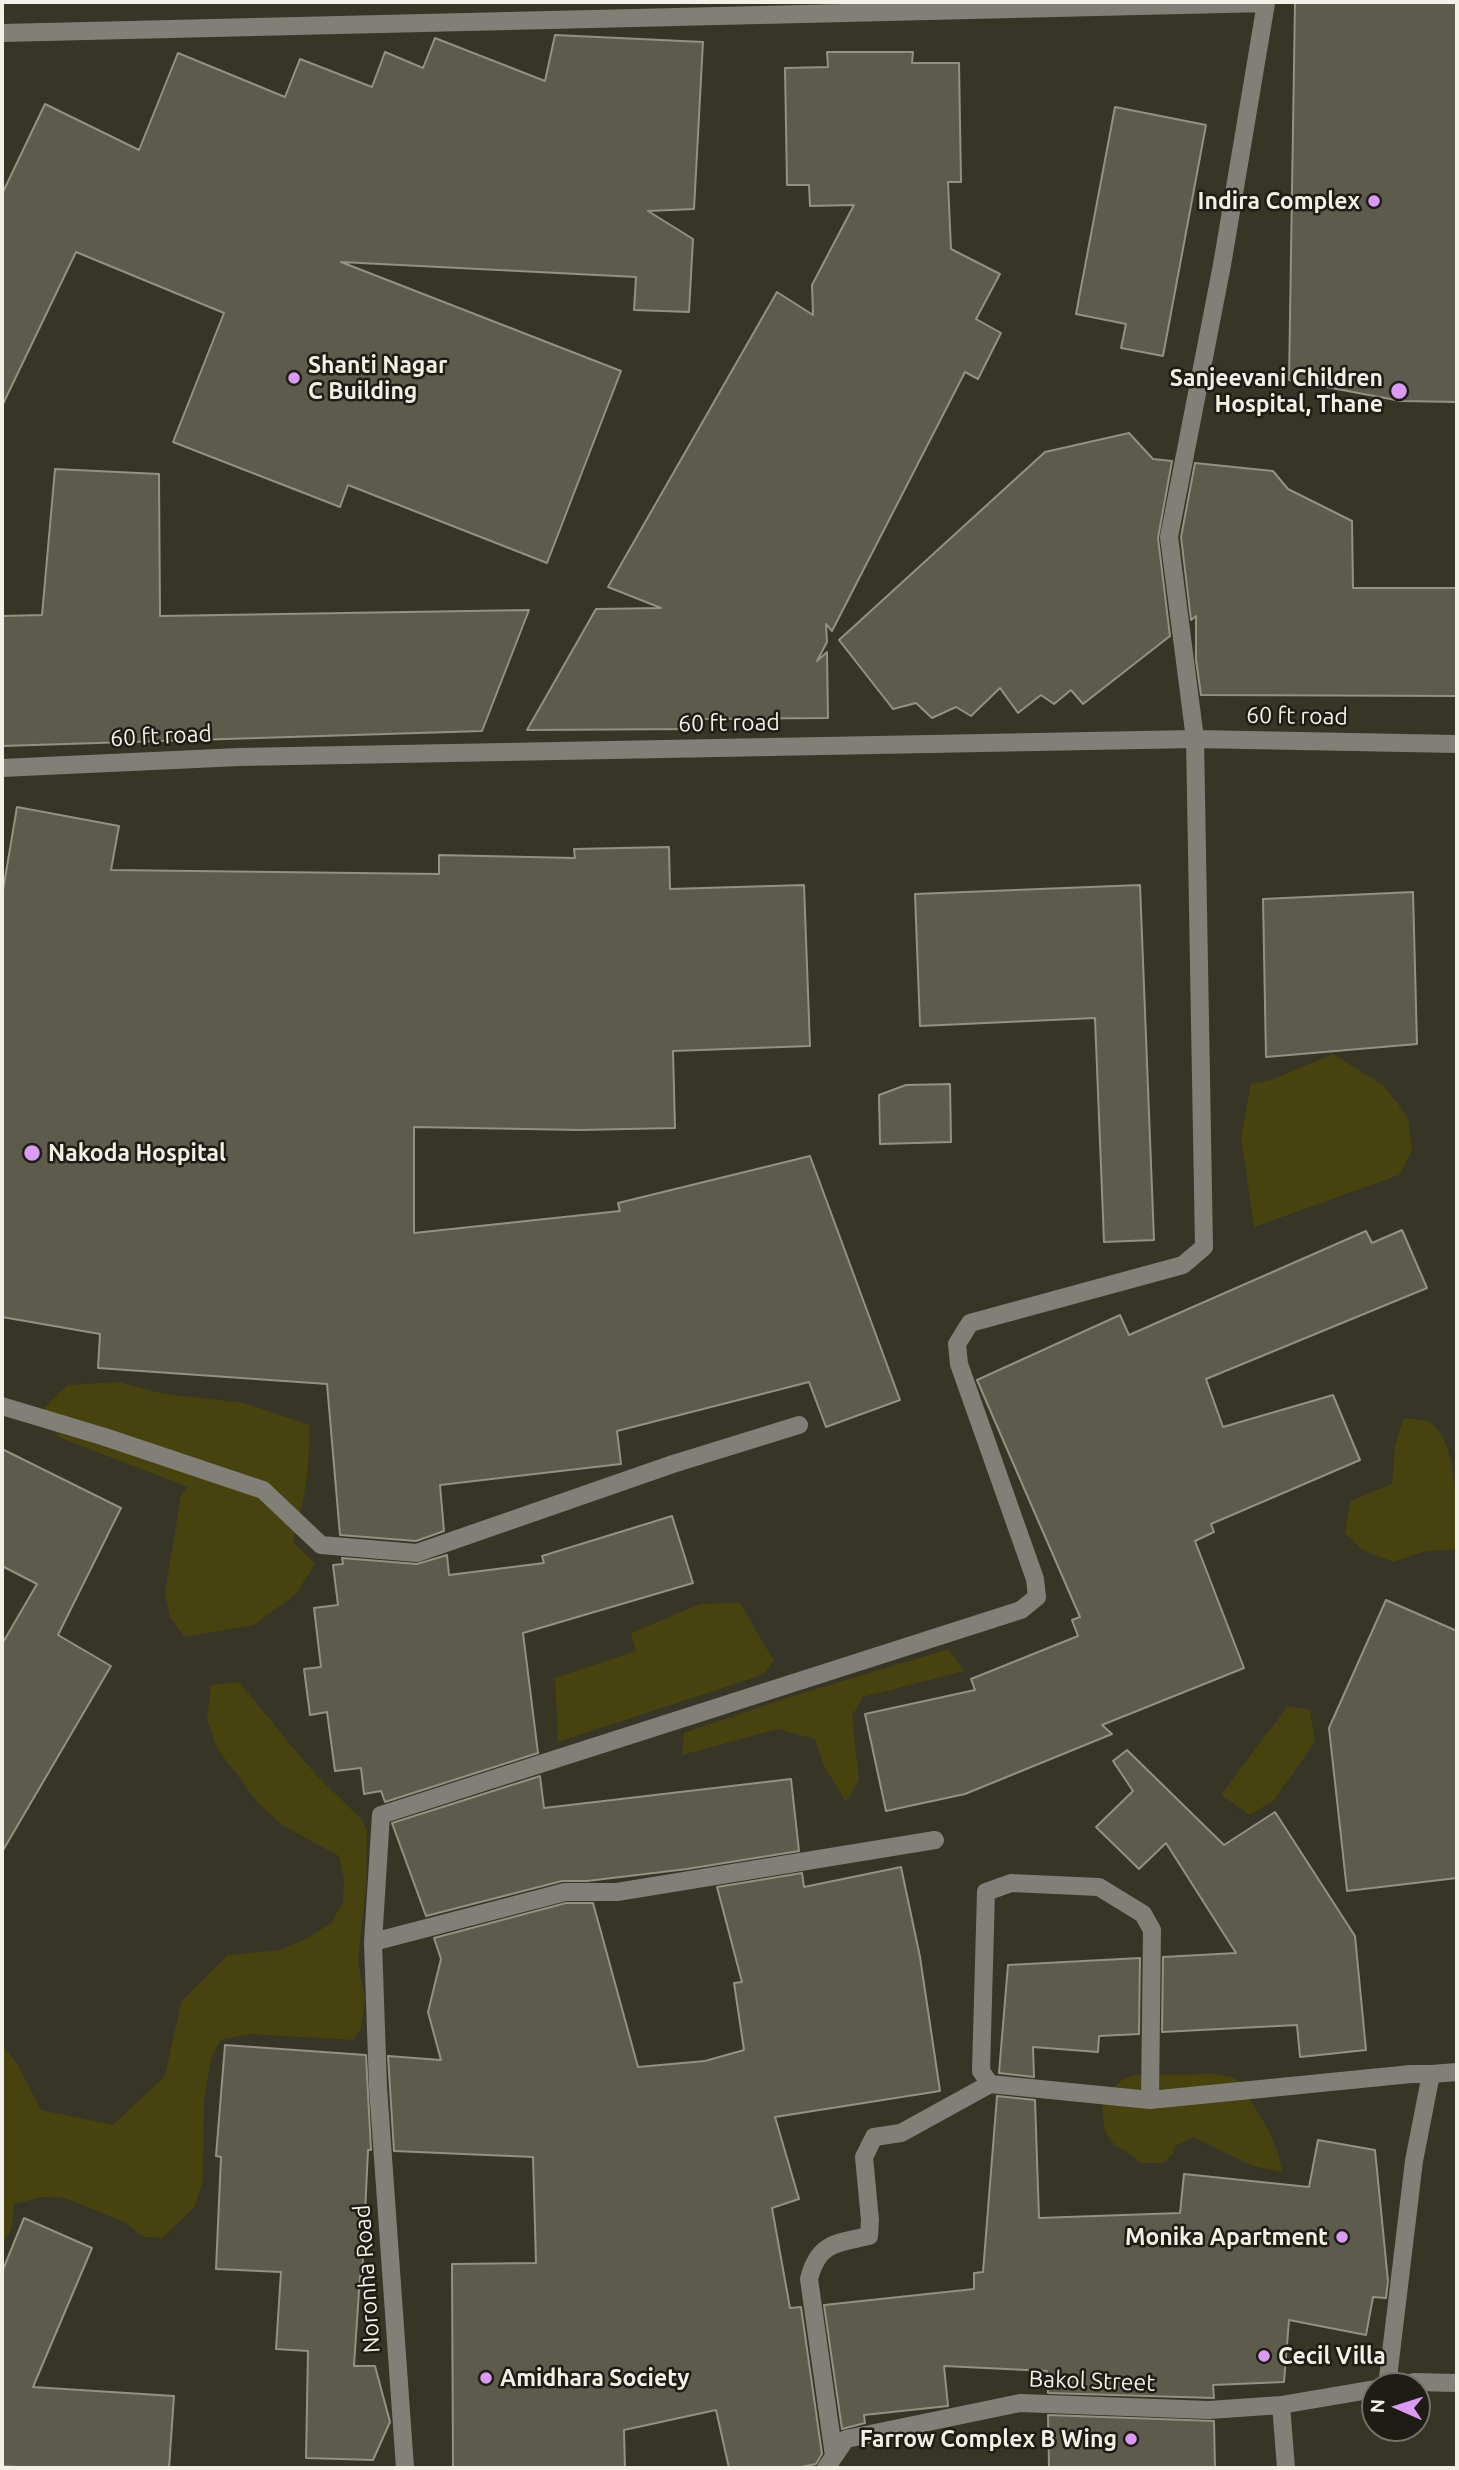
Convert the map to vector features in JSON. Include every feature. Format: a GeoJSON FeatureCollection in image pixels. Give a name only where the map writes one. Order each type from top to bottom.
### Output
{"type":"FeatureCollection","features":[{"type":"Feature","properties":{"kind":"street"},"geometry":{"type":"LineString","coordinates":[[2,33],[1266,3],[1222,265],[1169,537],[1195,739]]}},
{"type":"Feature","properties":{"kind":"street","name":"60 ft road"},"geometry":{"type":"LineString","coordinates":[[2,768],[239,757],[1195,739],[1457,744]]}},
{"type":"Feature","properties":{"kind":"street","name":"Noronha Road"},"geometry":{"type":"LineString","coordinates":[[405,2468],[378,2087],[373,1942],[381,1815],[1021,1610],[1037,1597],[1035,1579],[959,1364],[957,1344],[970,1323],[1183,1265],[1204,1247],[1195,739]]}},
{"type":"Feature","properties":{"kind":"street"},"geometry":{"type":"LineString","coordinates":[[2,1406],[105,1437],[262,1490],[321,1545],[417,1553],[673,1464],[799,1425]]}},
{"type":"Feature","properties":{"kind":"street"},"geometry":{"type":"LineString","coordinates":[[373,1942],[565,1892],[617,1892],[935,1840]]}},
{"type":"Feature","properties":{"kind":"street"},"geometry":{"type":"LineString","coordinates":[[990,2084],[981,2071],[986,1892],[1011,1883],[1099,1887],[1143,1914],[1152,1930],[1150,2100]]}},
{"type":"Feature","properties":{"kind":"street"},"geometry":{"type":"LineString","coordinates":[[830,2462],[808,2279],[813,2262],[832,2244],[869,2236],[864,2157],[874,2137],[901,2133],[990,2084],[1150,2100],[1411,2074],[1457,2072]]}},
{"type":"Feature","properties":{"kind":"street"},"geometry":{"type":"LineString","coordinates":[[1389,2372],[1414,2161],[1431,2074]]}},
{"type":"Feature","properties":{"kind":"street"},"geometry":{"type":"LineString","coordinates":[[1431,2382],[1457,2383]]}},
{"type":"Feature","properties":{"kind":"street","name":"Bakol Street"},"geometry":{"type":"LineString","coordinates":[[830,2462],[846,2439],[1020,2403],[1209,2410],[1281,2405],[1361,2391]]}},
{"type":"Feature","properties":{"kind":"street"},"geometry":{"type":"LineString","coordinates":[[1281,2405],[1286,2468]]}},
{"type":"Feature","properties":{"kind":"shaded area"},"geometry":{"type":"Polygon","coordinates":[[[1333,1054],[1384,1086],[1408,1117],[1412,1151],[1399,1175],[1254,1227],[1241,1138],[1251,1084],[1271,1080],[1333,1054]]]}},
{"type":"Feature","properties":{"kind":"shaded area"},"geometry":{"type":"Polygon","coordinates":[[[119,1382],[165,1394],[244,1403],[309,1425],[306,1484],[293,1542],[315,1564],[295,1595],[254,1625],[185,1637],[170,1617],[165,1593],[181,1495],[188,1487],[58,1437],[44,1408],[68,1385],[119,1382]]]}},
{"type":"Feature","properties":{"kind":"shaded area"},"geometry":{"type":"Polygon","coordinates":[[[1404,1418],[1431,1423],[1447,1447],[1454,1481],[1457,1549],[1422,1552],[1394,1562],[1364,1551],[1345,1533],[1350,1501],[1392,1484],[1395,1446],[1404,1418]]]}},
{"type":"Feature","properties":{"kind":"shaded area"},"geometry":{"type":"Polygon","coordinates":[[[740,1603],[774,1661],[762,1675],[558,1742],[555,1678],[636,1651],[631,1633],[700,1604],[740,1603]]]}},
{"type":"Feature","properties":{"kind":"shaded area"},"geometry":{"type":"Polygon","coordinates":[[[949,1649],[964,1671],[863,1697],[852,1716],[859,1780],[846,1802],[824,1766],[815,1739],[778,1729],[682,1755],[684,1733],[780,1700],[949,1649]]]}},
{"type":"Feature","properties":{"kind":"shaded area"},"geometry":{"type":"Polygon","coordinates":[[[239,1682],[315,1774],[362,1820],[367,1831],[366,1886],[358,1962],[365,1999],[361,2028],[353,2040],[249,2034],[220,2040],[211,2059],[204,2102],[203,2180],[194,2208],[162,2238],[145,2237],[124,2222],[65,2198],[43,2197],[14,2204],[12,2228],[2,2244],[2,2045],[18,2065],[41,2110],[113,2125],[165,2076],[181,2002],[228,1955],[280,1950],[306,1939],[331,1923],[343,1903],[344,1879],[339,1856],[282,1825],[258,1803],[217,1748],[207,1719],[211,1685],[239,1682]]]}},
{"type":"Feature","properties":{"kind":"shaded area"},"geometry":{"type":"Polygon","coordinates":[[[1288,1706],[1310,1710],[1315,1742],[1274,1800],[1250,1815],[1221,1795],[1288,1706]]]}},
{"type":"Feature","properties":{"kind":"shaded area"},"geometry":{"type":"Polygon","coordinates":[[[1214,2074],[1236,2078],[1271,2135],[1282,2172],[1253,2166],[1193,2137],[1175,2146],[1173,2154],[1163,2163],[1140,2163],[1114,2144],[1106,2132],[1103,2096],[1125,2078],[1135,2075],[1214,2074]]]}},
{"type":"Feature","properties":{"kind":"building","name":"Indira Complex"},"geometry":{"type":"Polygon","coordinates":[[[1295,2],[1457,2],[1457,402],[1401,401],[1289,380],[1295,2]]]}},
{"type":"Feature","properties":{"kind":"building"},"geometry":{"type":"Polygon","coordinates":[[[555,35],[703,42],[694,209],[648,211],[693,239],[689,312],[634,310],[636,277],[341,262],[621,371],[547,563],[348,485],[340,507],[173,442],[224,313],[76,252],[2,406],[2,194],[45,104],[139,150],[178,53],[285,97],[300,59],[372,87],[385,52],[423,68],[435,38],[545,81],[555,35]]]}},
{"type":"Feature","properties":{"kind":"building"},"geometry":{"type":"Polygon","coordinates":[[[827,52],[913,52],[912,63],[959,63],[961,182],[948,182],[951,249],[1000,274],[976,319],[1001,333],[978,379],[965,372],[832,631],[826,624],[827,642],[817,661],[827,652],[828,718],[691,719],[691,729],[527,730],[596,609],[661,608],[608,587],[777,292],[813,315],[812,285],[854,205],[810,206],[809,185],[787,185],[785,68],[828,67],[827,52]]]}},
{"type":"Feature","properties":{"kind":"building"},"geometry":{"type":"Polygon","coordinates":[[[1115,107],[1206,125],[1163,356],[1121,348],[1126,324],[1076,314],[1115,107]]]}},
{"type":"Feature","properties":{"kind":"building"},"geometry":{"type":"Polygon","coordinates":[[[1129,433],[1153,459],[1172,461],[1158,538],[1170,636],[1083,704],[1071,690],[1054,704],[1041,695],[1018,713],[1000,688],[971,716],[956,707],[932,718],[916,703],[893,709],[839,640],[1045,452],[1129,433]]]}},
{"type":"Feature","properties":{"kind":"building"},"geometry":{"type":"Polygon","coordinates":[[[1195,463],[1273,471],[1288,489],[1352,521],[1353,588],[1457,588],[1457,696],[1201,695],[1196,660],[1196,616],[1191,620],[1181,537],[1195,463]]]}},
{"type":"Feature","properties":{"kind":"building"},"geometry":{"type":"Polygon","coordinates":[[[55,469],[159,474],[160,616],[529,610],[482,731],[2,746],[2,616],[42,615],[55,469]]]}},
{"type":"Feature","properties":{"kind":"building"},"geometry":{"type":"Polygon","coordinates":[[[17,807],[119,826],[111,870],[439,874],[439,855],[575,858],[574,849],[669,847],[670,889],[804,885],[810,1046],[673,1051],[675,1128],[580,1130],[414,1127],[414,1233],[620,1211],[618,1203],[810,1156],[900,1400],[826,1427],[809,1382],[617,1431],[621,1464],[440,1485],[444,1531],[416,1541],[340,1535],[327,1384],[98,1368],[100,1334],[2,1317],[2,896],[17,807]]]}},
{"type":"Feature","properties":{"kind":"building"},"geometry":{"type":"Polygon","coordinates":[[[1140,885],[1154,1240],[1104,1242],[1095,1018],[920,1026],[915,894],[1140,885]]]}},
{"type":"Feature","properties":{"kind":"building"},"geometry":{"type":"Polygon","coordinates":[[[1413,892],[1417,1044],[1266,1057],[1263,899],[1413,892]]]}},
{"type":"Feature","properties":{"kind":"building"},"geometry":{"type":"Polygon","coordinates":[[[950,1084],[951,1142],[880,1144],[879,1095],[906,1085],[950,1084]]]}},
{"type":"Feature","properties":{"kind":"building"},"geometry":{"type":"Polygon","coordinates":[[[1402,1230],[1427,1288],[1206,1379],[1223,1427],[1333,1395],[1360,1460],[1211,1524],[1214,1532],[1195,1541],[1244,1668],[1102,1725],[1112,1734],[965,1794],[886,1811],[865,1714],[975,1690],[971,1679],[1078,1636],[1072,1620],[1080,1617],[977,1380],[1120,1315],[1129,1335],[1366,1231],[1372,1243],[1402,1230]]]}},
{"type":"Feature","properties":{"kind":"building"},"geometry":{"type":"Polygon","coordinates":[[[2,1449],[121,1508],[58,1635],[111,1666],[2,1852],[2,1644],[37,1584],[2,1566],[2,1449]]]}},
{"type":"Feature","properties":{"kind":"building"},"geometry":{"type":"Polygon","coordinates":[[[672,1516],[693,1583],[523,1633],[538,1753],[385,1802],[381,1791],[364,1794],[361,1768],[335,1771],[327,1712],[310,1715],[304,1669],[321,1667],[314,1608],[338,1605],[333,1565],[343,1564],[342,1558],[417,1564],[447,1555],[449,1575],[544,1563],[542,1556],[672,1516]]]}},
{"type":"Feature","properties":{"kind":"building"},"geometry":{"type":"Polygon","coordinates":[[[1386,1600],[1457,1631],[1457,1878],[1347,1891],[1329,1728],[1386,1600]]]}},
{"type":"Feature","properties":{"kind":"building"},"geometry":{"type":"Polygon","coordinates":[[[1127,1750],[1224,1845],[1275,1812],[1355,1936],[1366,2050],[1300,2057],[1297,2025],[1162,2032],[1163,1957],[1236,1953],[1166,1843],[1139,1869],[1096,1827],[1133,1791],[1113,1761],[1127,1750]]]}},
{"type":"Feature","properties":{"kind":"building"},"geometry":{"type":"Polygon","coordinates":[[[540,1776],[544,1808],[791,1779],[799,1851],[687,1869],[587,1881],[562,1881],[426,1916],[392,1823],[540,1776]]]}},
{"type":"Feature","properties":{"kind":"building"},"geometry":{"type":"Polygon","coordinates":[[[901,1867],[920,1957],[940,2091],[775,2117],[799,2199],[772,2208],[790,2308],[801,2307],[822,2454],[816,2464],[796,2468],[729,2468],[716,2410],[624,2430],[625,2468],[453,2468],[452,2264],[536,2263],[533,2157],[394,2151],[388,2056],[441,2060],[428,2012],[441,1959],[434,1938],[566,1903],[593,1903],[638,2067],[705,2061],[744,2050],[734,1983],[742,1982],[717,1887],[802,1873],[804,1887],[901,1867]]]}},
{"type":"Feature","properties":{"kind":"building"},"geometry":{"type":"Polygon","coordinates":[[[1140,1958],[1139,2034],[1099,2036],[1098,2052],[1033,2047],[1034,2077],[999,2073],[1008,1965],[1140,1958]]]}},
{"type":"Feature","properties":{"kind":"building"},"geometry":{"type":"Polygon","coordinates":[[[225,2045],[366,2055],[371,2150],[368,2150],[362,2276],[354,2366],[375,2366],[390,2422],[373,2460],[306,2458],[308,2351],[276,2349],[281,2272],[216,2269],[221,2157],[216,2156],[225,2045]]]}},
{"type":"Feature","properties":{"kind":"building"},"geometry":{"type":"Polygon","coordinates":[[[997,2096],[1035,2100],[1039,2218],[1180,2213],[1184,2174],[1309,2187],[1318,2140],[1375,2150],[1388,2281],[1386,2298],[1373,2297],[1366,2335],[1289,2320],[1284,2382],[1213,2385],[1214,2398],[1048,2393],[1047,2371],[944,2366],[948,2406],[864,2415],[865,2423],[842,2429],[824,2305],[974,2289],[974,2273],[983,2272],[997,2096]]]}},
{"type":"Feature","properties":{"kind":"building"},"geometry":{"type":"Polygon","coordinates":[[[24,2218],[92,2248],[33,2387],[174,2396],[169,2468],[2,2466],[2,2272],[24,2218]]]}},
{"type":"Feature","properties":{"kind":"building","name":"Farrow Complex B Wing"},"geometry":{"type":"Polygon","coordinates":[[[1048,2415],[1214,2421],[1215,2468],[1049,2468],[1048,2415]]]}},
{"type":"Feature","properties":{"kind":"place","name":"Indira Complex"},"geometry":{"type":"Point","coordinates":[1374,201]}},
{"type":"Feature","properties":{"kind":"place","name":"Shanti Nagar C Building"},"geometry":{"type":"Point","coordinates":[294,378]}},
{"type":"Feature","properties":{"kind":"place","name":"Sanjeevani Children Hospital, Thane"},"geometry":{"type":"Point","coordinates":[1399,391]}},
{"type":"Feature","properties":{"kind":"place","name":"Nakoda Hospital"},"geometry":{"type":"Point","coordinates":[32,1153]}},
{"type":"Feature","properties":{"kind":"place","name":"Monika Apartment"},"geometry":{"type":"Point","coordinates":[1342,2237]}},
{"type":"Feature","properties":{"kind":"place","name":"Cecil Villa"},"geometry":{"type":"Point","coordinates":[1264,2356]}},
{"type":"Feature","properties":{"kind":"place","name":"Amidhara Society"},"geometry":{"type":"Point","coordinates":[486,2378]}},
{"type":"Feature","properties":{"kind":"place","name":"Farrow Complex B Wing"},"geometry":{"type":"Point","coordinates":[1131,2439]}}]}
